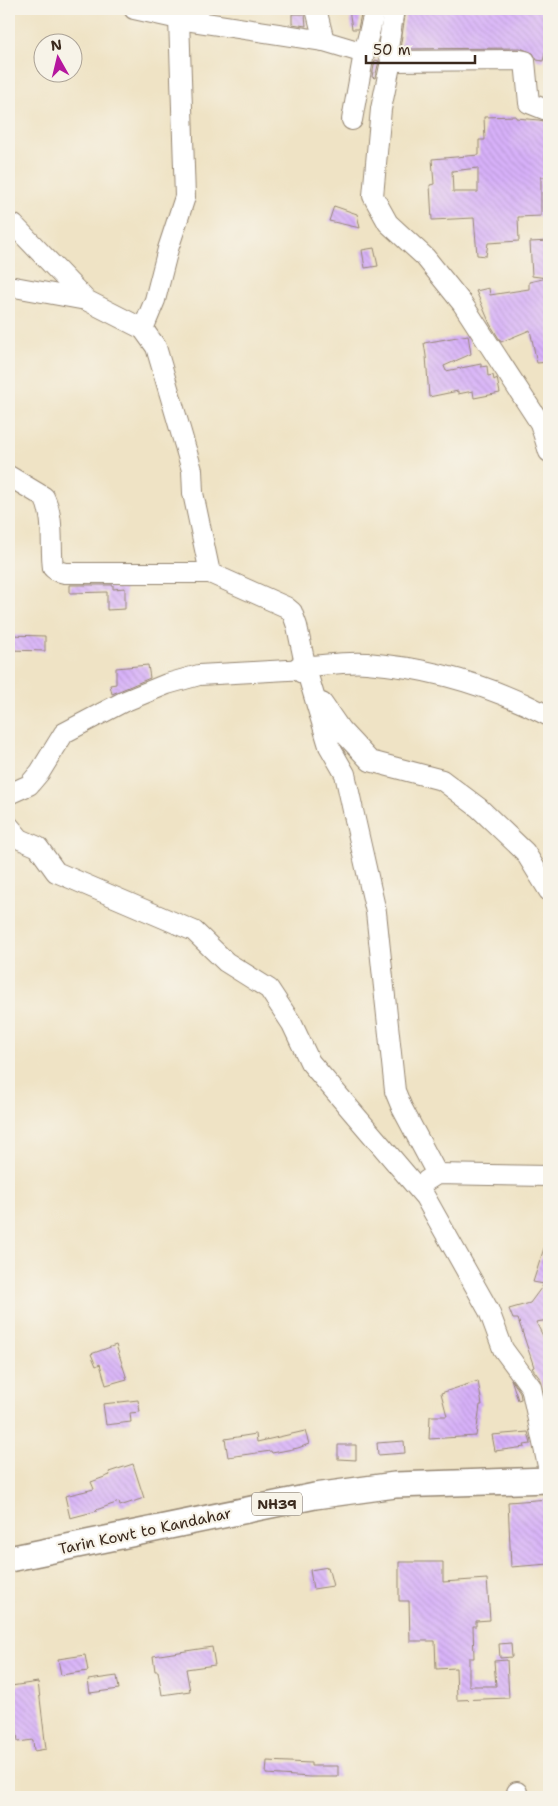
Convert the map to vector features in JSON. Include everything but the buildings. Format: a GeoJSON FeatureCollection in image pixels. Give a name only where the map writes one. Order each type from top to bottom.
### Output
{"type":"FeatureCollection","features":[{"type":"Feature","properties":{"kind":"main road","name":"Tarin Kowt to Kandahar"},"geometry":{"type":"LineString","coordinates":[[9,1559],[314,1496],[395,1485],[549,1480]]}},
{"type":"Feature","properties":{"kind":"street"},"geometry":{"type":"LineString","coordinates":[[134,9],[324,41],[364,53]]}},
{"type":"Feature","properties":{"kind":"street"},"geometry":{"type":"LineString","coordinates":[[316,9],[324,41]]}},
{"type":"Feature","properties":{"kind":"street"},"geometry":{"type":"LineString","coordinates":[[352,120],[364,53],[375,9]]}},
{"type":"Feature","properties":{"kind":"street"},"geometry":{"type":"LineString","coordinates":[[394,9],[388,48],[390,61],[382,109],[373,196],[388,223],[425,257],[462,303],[545,416],[549,452]]}},
{"type":"Feature","properties":{"kind":"street"},"geometry":{"type":"LineString","coordinates":[[143,329],[155,300],[168,249],[185,197],[179,18]]}},
{"type":"Feature","properties":{"kind":"street"},"geometry":{"type":"LineString","coordinates":[[390,61],[525,61],[529,103],[549,111]]}},
{"type":"Feature","properties":{"kind":"street"},"geometry":{"type":"LineString","coordinates":[[11,220],[86,300]]}},
{"type":"Feature","properties":{"kind":"street"},"geometry":{"type":"LineString","coordinates":[[9,286],[86,300],[143,329],[156,347],[192,470],[193,493],[210,573]]}},
{"type":"Feature","properties":{"kind":"street"},"geometry":{"type":"LineString","coordinates":[[9,476],[44,497],[47,502],[50,512],[53,568],[57,571],[210,573],[286,607],[292,612],[304,652],[306,669],[329,746],[345,774],[376,912],[395,1091],[437,1174]]}},
{"type":"Feature","properties":{"kind":"street"},"geometry":{"type":"LineString","coordinates":[[549,716],[523,702],[486,687],[430,672],[365,662],[298,668],[340,729],[370,761],[442,780],[479,808],[526,852],[549,891]]}},
{"type":"Feature","properties":{"kind":"street"},"geometry":{"type":"LineString","coordinates":[[9,794],[29,785],[40,772],[64,733],[123,702],[167,684],[199,675],[306,669]]}},
{"type":"Feature","properties":{"kind":"street"},"geometry":{"type":"LineString","coordinates":[[13,834],[38,847],[56,872],[194,932],[226,962],[269,989],[292,1024],[310,1062],[425,1197],[490,1311],[503,1349],[531,1387],[549,1471]]}},
{"type":"Feature","properties":{"kind":"street"},"geometry":{"type":"LineString","coordinates":[[416,1186],[437,1174],[549,1176]]}}]}
